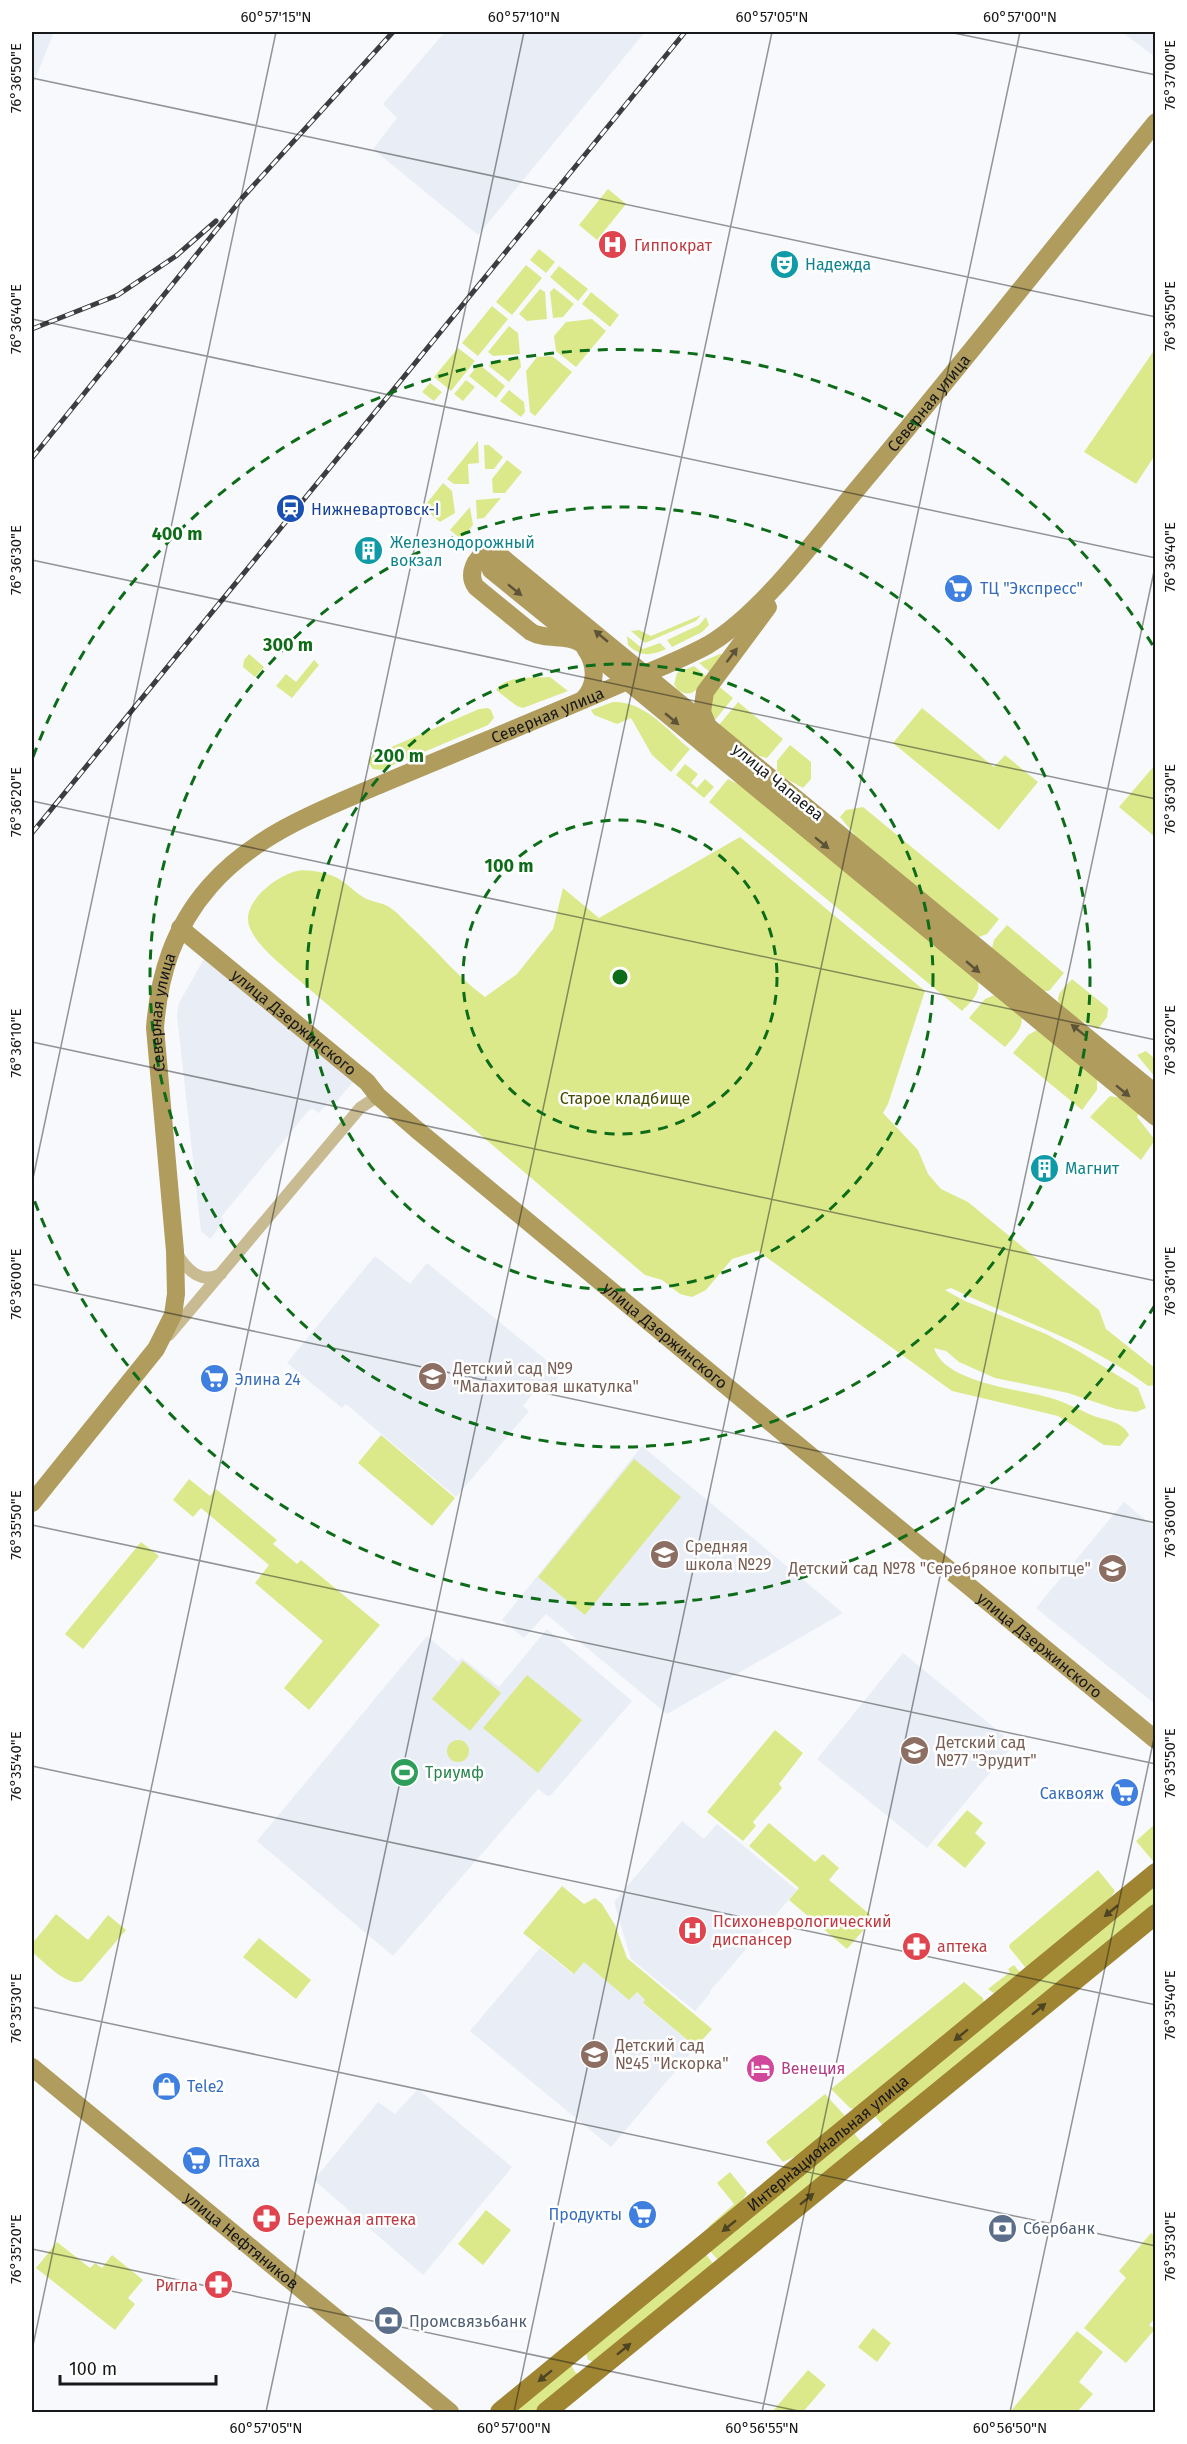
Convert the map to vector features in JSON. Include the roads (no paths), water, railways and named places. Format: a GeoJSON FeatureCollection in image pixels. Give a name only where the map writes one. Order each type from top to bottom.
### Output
{"type":"FeatureCollection","features":[{"type":"Feature","properties":{"kind":"main road","name":"Северная улица"},"geometry":{"type":"LineString","coordinates":[[32,1503],[156,1349],[170,1326],[176,1304],[175,1251],[155,1028],[161,979],[171,946],[180,928],[212,884],[237,859],[272,836],[355,795],[646,674],[699,650],[730,629],[761,601],[837,513],[1155,122]]}},
{"type":"Feature","properties":{"kind":"main road"},"geometry":{"type":"LineString","coordinates":[[707,724],[702,706],[709,686],[837,513]]}},
{"type":"Feature","properties":{"kind":"main road"},"geometry":{"type":"LineString","coordinates":[[504,559],[493,551],[484,553],[474,564],[472,579],[476,586],[537,635],[579,642],[591,657],[594,675],[592,687],[583,700]]}},
{"type":"Feature","properties":{"kind":"main road","name":"улица Чапаева"},"geometry":{"type":"LineString","coordinates":[[1155,1094],[899,893],[627,681],[491,570],[489,562],[499,556],[504,559],[707,724],[899,893],[1155,1117]]}},
{"type":"Feature","properties":{"kind":"main road","name":"улица Дзержинского"},"geometry":{"type":"LineString","coordinates":[[180,928],[367,1082],[378,1096],[868,1506],[1155,1740]]}},
{"type":"Feature","properties":{"kind":"main road","name":"Интернациональная улица"},"geometry":{"type":"LineString","coordinates":[[500,2412],[1155,1873]]}},
{"type":"Feature","properties":{"kind":"main road","name":"Интернациональная улица"},"geometry":{"type":"LineString","coordinates":[[546,2412],[1155,1914]]}},
{"type":"Feature","properties":{"kind":"main road","name":"улица Нефтяников"},"geometry":{"type":"LineString","coordinates":[[32,2067],[450,2412]]}},
{"type":"Feature","properties":{"kind":"main road"},"geometry":{"type":"LineString","coordinates":[[585,2343],[579,2352],[580,2364],[590,2370],[604,2365]]}},
{"type":"Feature","properties":{"kind":"street","name":"Северная улица"},"geometry":{"type":"LineString","coordinates":[[156,1349],[222,1274],[360,1108],[378,1096]]}},
{"type":"Feature","properties":{"kind":"street"},"geometry":{"type":"LineString","coordinates":[[175,1251],[195,1275],[210,1278],[222,1274]]}},
{"type":"Feature","properties":{"kind":"railway"},"geometry":{"type":"LineString","coordinates":[[32,458],[243,197],[393,32]]}},
{"type":"Feature","properties":{"kind":"railway"},"geometry":{"type":"LineString","coordinates":[[32,833],[685,32]]}},
{"type":"Feature","properties":{"kind":"railway"},"geometry":{"type":"LineString","coordinates":[[32,329],[118,295],[176,256],[216,221]]}},
{"type":"Feature","properties":{"kind":"place","name":"Гиппократ"},"geometry":{"type":"Point","coordinates":[613,245]}},
{"type":"Feature","properties":{"kind":"place","name":"Надежда"},"geometry":{"type":"Point","coordinates":[784,264]}},
{"type":"Feature","properties":{"kind":"place","name":"Нижневартовск-I"},"geometry":{"type":"Point","coordinates":[290,509]}},
{"type":"Feature","properties":{"kind":"place","name":"Железнодорожный вокзал"},"geometry":{"type":"Point","coordinates":[369,551]}},
{"type":"Feature","properties":{"kind":"place","name":"ТЦ \"Экспресс\""},"geometry":{"type":"Point","coordinates":[959,588]}},
{"type":"Feature","properties":{"kind":"place","name":"Магнит"},"geometry":{"type":"Point","coordinates":[1044,1168]}},
{"type":"Feature","properties":{"kind":"place","name":"Детский сад №9 \"Малахитовая шкатулка\""},"geometry":{"type":"Point","coordinates":[432,1377]}},
{"type":"Feature","properties":{"kind":"place","name":"Элина 24"},"geometry":{"type":"Point","coordinates":[214,1379]}},
{"type":"Feature","properties":{"kind":"place","name":"Средняя школа №29"},"geometry":{"type":"Point","coordinates":[664,1555]}},
{"type":"Feature","properties":{"kind":"place","name":"Детский сад №78 \"Серебряное копытце\""},"geometry":{"type":"Point","coordinates":[1112,1568]}},
{"type":"Feature","properties":{"kind":"place","name":"Детский сад №77 \"Эрудит\""},"geometry":{"type":"Point","coordinates":[915,1751]}},
{"type":"Feature","properties":{"kind":"place","name":"Триумф"},"geometry":{"type":"Point","coordinates":[404,1772]}},
{"type":"Feature","properties":{"kind":"place","name":"Саквояж"},"geometry":{"type":"Point","coordinates":[1125,1793]}},
{"type":"Feature","properties":{"kind":"place","name":"Психоневрологический диспансер"},"geometry":{"type":"Point","coordinates":[692,1930]}},
{"type":"Feature","properties":{"kind":"place","name":"аптека"},"geometry":{"type":"Point","coordinates":[916,1946]}},
{"type":"Feature","properties":{"kind":"place","name":"Детский сад №45 \"Искорка\""},"geometry":{"type":"Point","coordinates":[594,2054]}},
{"type":"Feature","properties":{"kind":"place","name":"Венеция"},"geometry":{"type":"Point","coordinates":[760,2068]}},
{"type":"Feature","properties":{"kind":"place","name":"Tele2"},"geometry":{"type":"Point","coordinates":[166,2086]}},
{"type":"Feature","properties":{"kind":"place","name":"Птаха"},"geometry":{"type":"Point","coordinates":[197,2161]}},
{"type":"Feature","properties":{"kind":"place","name":"Продукты"},"geometry":{"type":"Point","coordinates":[643,2214]}},
{"type":"Feature","properties":{"kind":"place","name":"Бережная аптека"},"geometry":{"type":"Point","coordinates":[266,2219]}},
{"type":"Feature","properties":{"kind":"place","name":"Сбербанк"},"geometry":{"type":"Point","coordinates":[1002,2228]}},
{"type":"Feature","properties":{"kind":"place","name":"Ригла"},"geometry":{"type":"Point","coordinates":[219,2285]}},
{"type":"Feature","properties":{"kind":"place","name":"Промсвязьбанк"},"geometry":{"type":"Point","coordinates":[388,2321]}},
{"type":"Feature","properties":{"kind":"park label","name":"Старое кладбище"},"geometry":{"type":"Point","coordinates":[625,1098]}}]}
